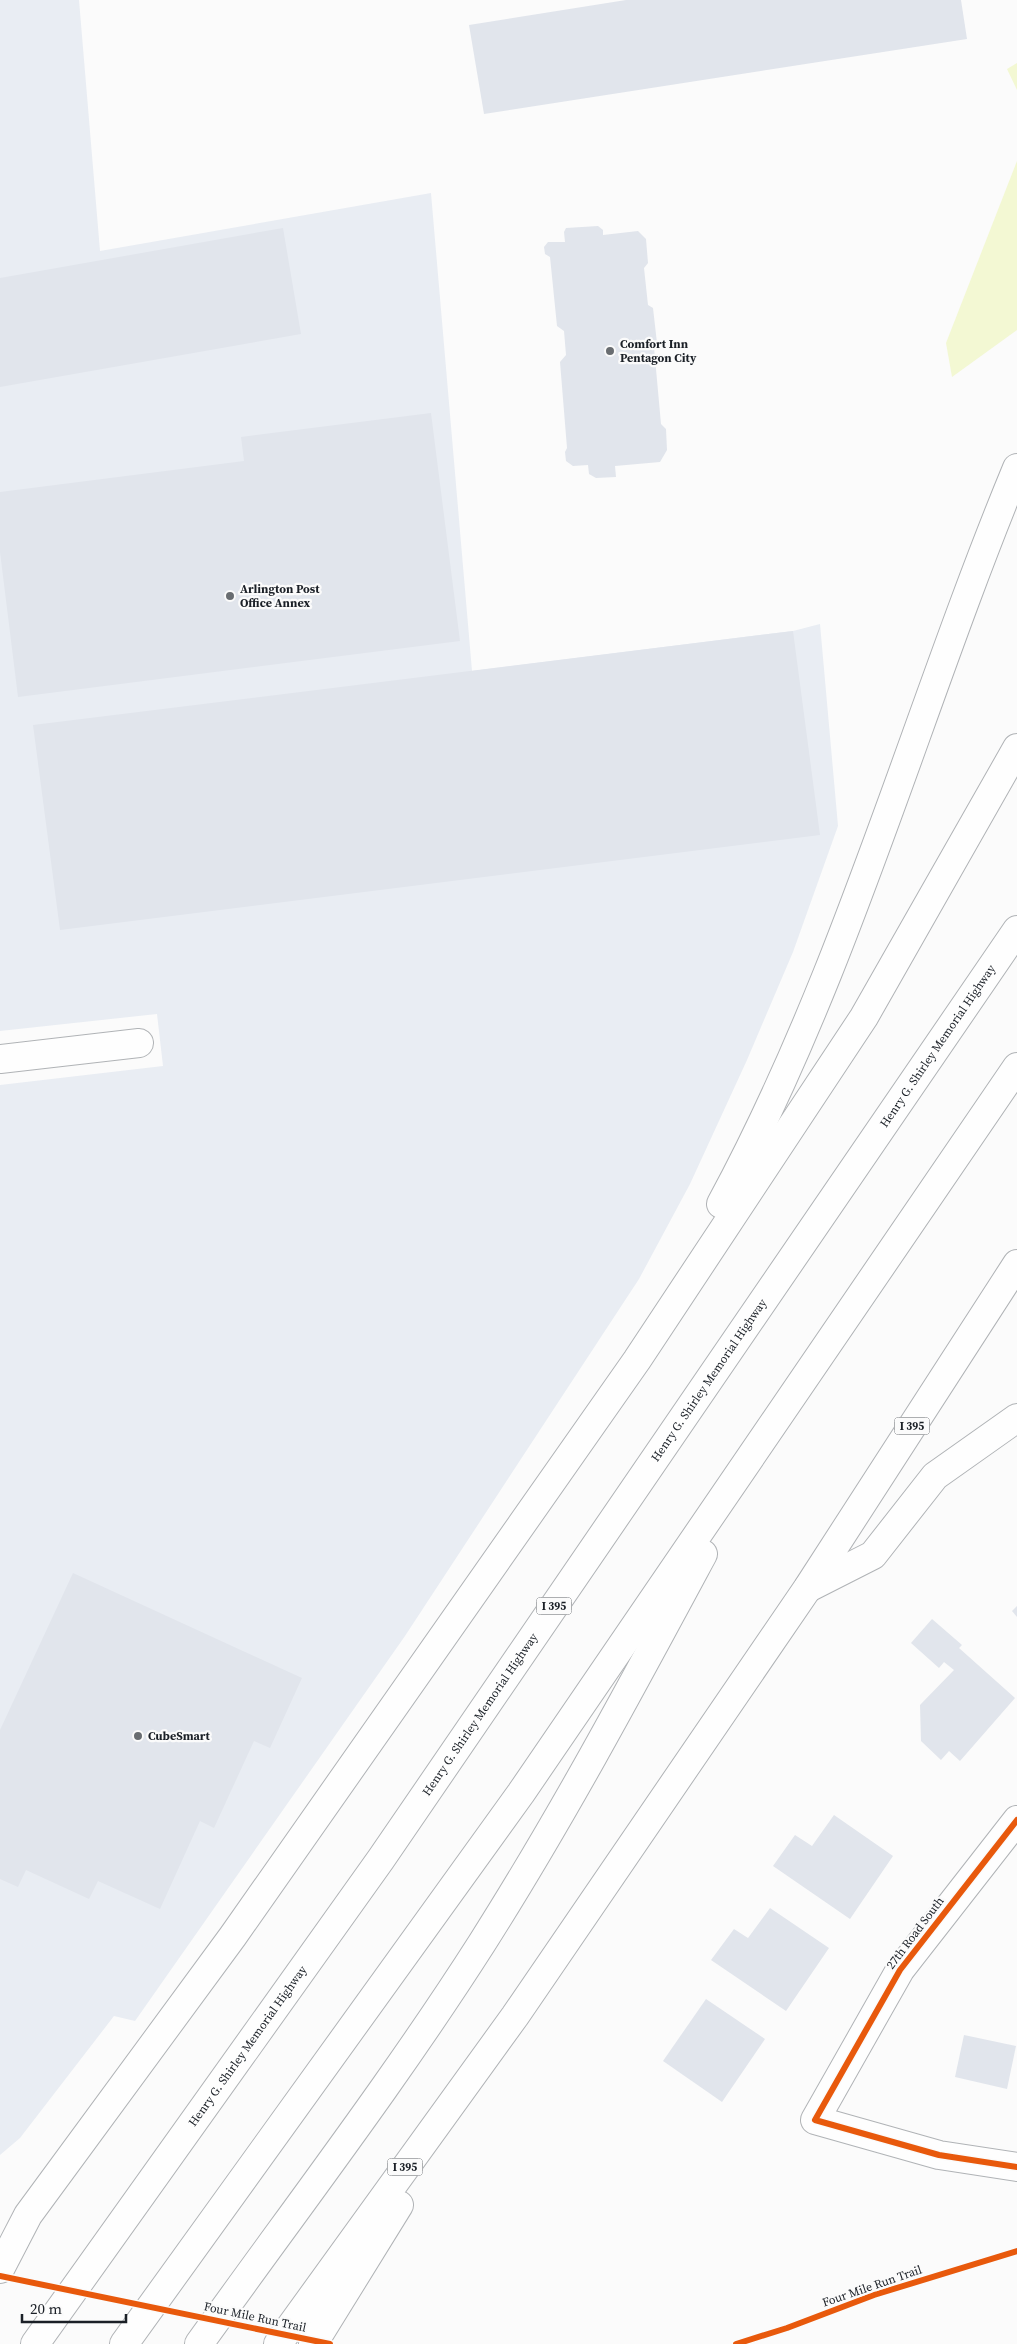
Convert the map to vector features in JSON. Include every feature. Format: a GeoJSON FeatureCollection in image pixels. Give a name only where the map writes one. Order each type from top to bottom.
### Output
{"type":"FeatureCollection","features":[{"type":"Feature","properties":{"kind":"main road"},"geometry":{"type":"LineString","coordinates":[[637,1360],[752,1146],[823,990],[983,551],[1017,468]]}},
{"type":"Feature","properties":{"kind":"main road"},"geometry":{"type":"LineString","coordinates":[[2,2254],[28,2215],[233,1936],[637,1360],[864,1017],[1017,748]]}},
{"type":"Feature","properties":{"kind":"main road","name":"Henry G. Shirley Memorial Highway"},"geometry":{"type":"LineString","coordinates":[[35,2344],[381,1859],[1017,930]]}},
{"type":"Feature","properties":{"kind":"main road"},"geometry":{"type":"LineString","coordinates":[[0,1059],[139,1044]]}},
{"type":"Feature","properties":{"kind":"main road"},"geometry":{"type":"LineString","coordinates":[[124,2344],[521,1793],[774,1426],[1017,1066]]}},
{"type":"Feature","properties":{"kind":"main road","name":"I 395"},"geometry":{"type":"LineString","coordinates":[[278,2344],[515,2016],[807,1589],[1017,1264]]}},
{"type":"Feature","properties":{"kind":"main road"},"geometry":{"type":"LineString","coordinates":[[807,1589],[873,1555],[935,1476],[1017,1418]]}},
{"type":"Feature","properties":{"kind":"main road"},"geometry":{"type":"LineString","coordinates":[[199,2344],[436,2012],[482,1942],[595,1756],[774,1426]]}},
{"type":"Feature","properties":{"kind":"main road","name":"27th Road South"},"geometry":{"type":"LineString","coordinates":[[1017,1820],[900,1970],[815,2120],[939,2155],[1017,2167]]}},
{"type":"Feature","properties":{"kind":"main road"},"geometry":{"type":"LineString","coordinates":[[317,2337],[515,2016]]}},
{"type":"Feature","properties":{"kind":"shaded area"},"geometry":{"type":"Polygon","coordinates":[[[0,0],[79,0],[100,251],[431,193],[472,671],[793,631],[820,624],[838,826],[793,952],[747,1060],[690,1184],[639,1279],[405,1636],[135,2021],[114,2016],[20,2138],[0,2155],[0,1085],[163,1066],[157,1014],[0,1031],[0,0]]]}},
{"type":"Feature","properties":{"kind":"green space"},"geometry":{"type":"Polygon","coordinates":[[[1017,63],[1017,90],[1007,69],[1017,63]]]}},
{"type":"Feature","properties":{"kind":"green space"},"geometry":{"type":"Polygon","coordinates":[[[1017,161],[1017,330],[952,377],[946,343],[1017,161]]]}},
{"type":"Feature","properties":{"kind":"building"},"geometry":{"type":"Polygon","coordinates":[[[626,0],[961,0],[967,39],[484,114],[469,25],[626,0]]]}},
{"type":"Feature","properties":{"kind":"building","name":"Comfort Inn Pentagon City"},"geometry":{"type":"Polygon","coordinates":[[[598,226],[603,230],[603,235],[638,231],[646,239],[648,263],[644,268],[648,305],[653,308],[657,343],[654,347],[661,424],[666,429],[667,450],[660,462],[615,466],[616,477],[596,478],[589,474],[588,465],[573,466],[566,461],[565,452],[567,448],[560,362],[566,355],[564,331],[557,326],[550,257],[545,254],[544,247],[548,242],[565,242],[564,232],[566,228],[598,226]]]}},
{"type":"Feature","properties":{"kind":"building"},"geometry":{"type":"Polygon","coordinates":[[[283,228],[301,334],[0,387],[0,278],[283,228]]]}},
{"type":"Feature","properties":{"kind":"building","name":"Arlington Post Office Annex"},"geometry":{"type":"Polygon","coordinates":[[[431,413],[460,641],[18,697],[0,552],[0,492],[244,461],[241,437],[431,413]]]}},
{"type":"Feature","properties":{"kind":"building"},"geometry":{"type":"Polygon","coordinates":[[[793,631],[820,835],[60,930],[33,725],[793,631]]]}},
{"type":"Feature","properties":{"kind":"building","name":"CubeSmart"},"geometry":{"type":"Polygon","coordinates":[[[73,1573],[302,1678],[270,1748],[254,1741],[214,1828],[200,1821],[160,1909],[98,1881],[89,1899],[26,1870],[18,1887],[0,1879],[0,1730],[73,1573]]]}},
{"type":"Feature","properties":{"kind":"building"},"geometry":{"type":"Polygon","coordinates":[[[1017,1606],[1017,1617],[1012,1611],[1017,1606]]]}},
{"type":"Feature","properties":{"kind":"building"},"geometry":{"type":"Polygon","coordinates":[[[932,1619],[962,1645],[959,1648],[1015,1698],[960,1761],[949,1751],[941,1760],[921,1741],[920,1705],[954,1670],[944,1662],[939,1668],[911,1643],[932,1619]]]}},
{"type":"Feature","properties":{"kind":"building"},"geometry":{"type":"Polygon","coordinates":[[[834,1815],[893,1856],[850,1919],[773,1866],[795,1835],[812,1846],[834,1815]]]}},
{"type":"Feature","properties":{"kind":"building"},"geometry":{"type":"Polygon","coordinates":[[[770,1908],[829,1948],[786,2011],[711,1960],[734,1929],[748,1938],[770,1908]]]}},
{"type":"Feature","properties":{"kind":"building"},"geometry":{"type":"Polygon","coordinates":[[[706,1999],[765,2039],[722,2102],[663,2061],[706,1999]]]}},
{"type":"Feature","properties":{"kind":"building"},"geometry":{"type":"Polygon","coordinates":[[[964,2035],[1016,2046],[1007,2089],[955,2077],[964,2035]]]}},
{"type":"Feature","properties":{"kind":"cycle path"},"geometry":{"type":"LineString","coordinates":[[1017,1820],[900,1970],[815,2120],[939,2155],[1017,2167]]}},
{"type":"Feature","properties":{"kind":"cycle path","name":"Four Mile Run Trail"},"geometry":{"type":"LineString","coordinates":[[736,2344],[787,2328],[874,2295],[1017,2251]]}},
{"type":"Feature","properties":{"kind":"cycle path","name":"Four Mile Run Trail"},"geometry":{"type":"LineString","coordinates":[[0,2276],[330,2344]]}},
{"type":"Feature","properties":{"kind":"place","name":"Comfort Inn Pentagon City"},"geometry":{"type":"Point","coordinates":[610,351]}},
{"type":"Feature","properties":{"kind":"place","name":"Arlington Post Office Annex"},"geometry":{"type":"Point","coordinates":[230,596]}},
{"type":"Feature","properties":{"kind":"place","name":"CubeSmart"},"geometry":{"type":"Point","coordinates":[138,1736]}}]}
